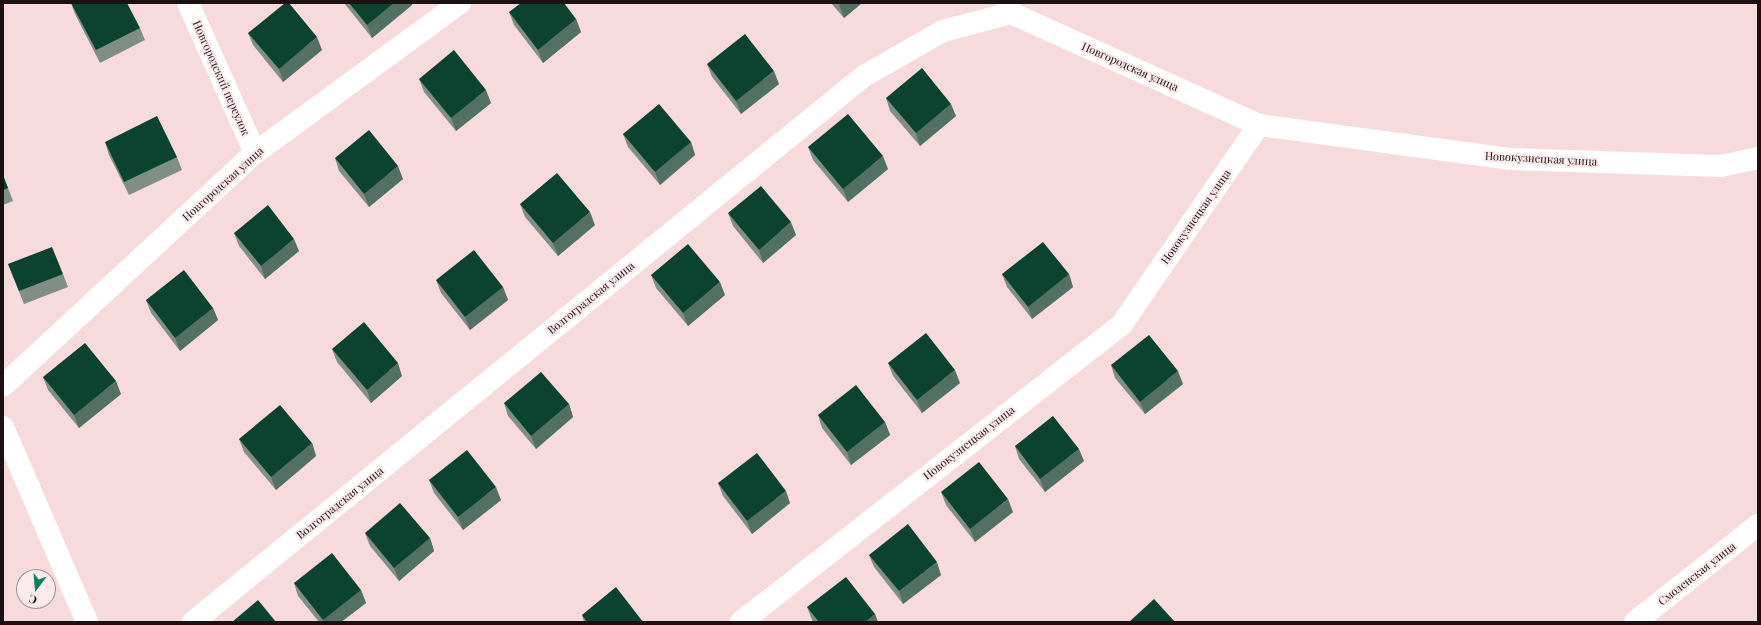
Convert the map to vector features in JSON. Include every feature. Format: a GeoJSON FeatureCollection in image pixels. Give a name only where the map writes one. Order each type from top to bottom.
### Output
{"type":"FeatureCollection","features":[{"type":"Feature","properties":{"kind":"street","name":"Новгородский переулок"},"geometry":{"type":"LineString","coordinates":[[188,3],[255,153]]}},
{"type":"Feature","properties":{"kind":"street","name":"Новгородская улица"},"geometry":{"type":"LineString","coordinates":[[3,386],[255,153],[460,3]]}},
{"type":"Feature","properties":{"kind":"street","name":"Новгородская улица"},"geometry":{"type":"LineString","coordinates":[[1009,8],[1259,125]]}},
{"type":"Feature","properties":{"kind":"street","name":"Волгоградская улица"},"geometry":{"type":"LineString","coordinates":[[193,622],[864,76],[943,31],[1009,8]]}},
{"type":"Feature","properties":{"kind":"street","name":"Новокузнецкая улица"},"geometry":{"type":"LineString","coordinates":[[741,622],[1122,324],[1259,125],[1510,159],[1721,166],[1758,158]]}},
{"type":"Feature","properties":{"kind":"street"},"geometry":{"type":"LineString","coordinates":[[3,427],[87,622]]}},
{"type":"Feature","properties":{"kind":"street","name":"Смоленская улица"},"geometry":{"type":"LineString","coordinates":[[1635,622],[1758,525]]}},
{"type":"Feature","properties":{"kind":"building"},"geometry":{"type":"Polygon","coordinates":[[[71,3],[127,3],[140,28],[96,50],[71,3]]]}},
{"type":"Feature","properties":{"kind":"building"},"geometry":{"type":"Polygon","coordinates":[[[285,3],[289,3],[317,37],[279,69],[248,33],[285,3]]]}},
{"type":"Feature","properties":{"kind":"building"},"geometry":{"type":"Polygon","coordinates":[[[349,3],[394,3],[367,25],[349,3]]]}},
{"type":"Feature","properties":{"kind":"building"},"geometry":{"type":"Polygon","coordinates":[[[521,3],[564,3],[576,19],[538,50],[509,12],[521,3]]]}},
{"type":"Feature","properties":{"kind":"building"},"geometry":{"type":"Polygon","coordinates":[[[745,34],[774,71],[736,101],[707,64],[745,34]]]}},
{"type":"Feature","properties":{"kind":"building"},"geometry":{"type":"Polygon","coordinates":[[[454,50],[486,90],[451,118],[419,79],[454,50]]]}},
{"type":"Feature","properties":{"kind":"building"},"geometry":{"type":"Polygon","coordinates":[[[922,68],[951,104],[916,133],[886,98],[922,68]]]}},
{"type":"Feature","properties":{"kind":"building"},"geometry":{"type":"Polygon","coordinates":[[[659,104],[691,142],[655,172],[623,134],[659,104]]]}},
{"type":"Feature","properties":{"kind":"building"},"geometry":{"type":"Polygon","coordinates":[[[848,114],[883,156],[843,189],[808,147],[848,114]]]}},
{"type":"Feature","properties":{"kind":"building"},"geometry":{"type":"Polygon","coordinates":[[[157,116],[177,157],[124,182],[105,142],[157,116]]]}},
{"type":"Feature","properties":{"kind":"building"},"geometry":{"type":"Polygon","coordinates":[[[369,130],[398,166],[364,194],[335,158],[369,130]]]}},
{"type":"Feature","properties":{"kind":"building"},"geometry":{"type":"Polygon","coordinates":[[[557,173],[590,212],[553,243],[520,204],[557,173]]]}},
{"type":"Feature","properties":{"kind":"building"},"geometry":{"type":"Polygon","coordinates":[[[3,175],[8,188],[3,190],[3,175]]]}},
{"type":"Feature","properties":{"kind":"building"},"geometry":{"type":"Polygon","coordinates":[[[761,186],[791,222],[759,250],[728,213],[761,186]]]}},
{"type":"Feature","properties":{"kind":"building"},"geometry":{"type":"Polygon","coordinates":[[[268,205],[294,239],[261,266],[234,233],[268,205]]]}},
{"type":"Feature","properties":{"kind":"building"},"geometry":{"type":"Polygon","coordinates":[[[1043,242],[1069,274],[1028,307],[1002,274],[1043,242]]]}},
{"type":"Feature","properties":{"kind":"building"},"geometry":{"type":"Polygon","coordinates":[[[688,244],[720,282],[683,313],[651,275],[688,244]]]}},
{"type":"Feature","properties":{"kind":"building"},"geometry":{"type":"Polygon","coordinates":[[[52,247],[63,274],[19,291],[8,264],[52,247]]]}},
{"type":"Feature","properties":{"kind":"building"},"geometry":{"type":"Polygon","coordinates":[[[474,250],[503,287],[465,317],[436,280],[474,250]]]}},
{"type":"Feature","properties":{"kind":"building"},"geometry":{"type":"Polygon","coordinates":[[[184,270],[213,308],[175,338],[146,300],[184,270]]]}},
{"type":"Feature","properties":{"kind":"building"},"geometry":{"type":"Polygon","coordinates":[[[364,322],[398,363],[367,390],[332,349],[364,322]]]}},
{"type":"Feature","properties":{"kind":"building"},"geometry":{"type":"Polygon","coordinates":[[[926,333],[955,370],[917,400],[888,363],[926,333]]]}},
{"type":"Feature","properties":{"kind":"building"},"geometry":{"type":"Polygon","coordinates":[[[1149,335],[1178,371],[1140,402],[1111,365],[1149,335]]]}},
{"type":"Feature","properties":{"kind":"building"},"geometry":{"type":"Polygon","coordinates":[[[85,343],[116,381],[74,415],[43,377],[85,343]]]}},
{"type":"Feature","properties":{"kind":"building"},"geometry":{"type":"Polygon","coordinates":[[[541,372],[569,404],[531,436],[504,403],[541,372]]]}},
{"type":"Feature","properties":{"kind":"building"},"geometry":{"type":"Polygon","coordinates":[[[856,385],[885,422],[847,452],[818,415],[856,385]]]}},
{"type":"Feature","properties":{"kind":"building"},"geometry":{"type":"Polygon","coordinates":[[[280,405],[312,443],[271,477],[239,439],[280,405]]]}},
{"type":"Feature","properties":{"kind":"building"},"geometry":{"type":"Polygon","coordinates":[[[1053,416],[1079,449],[1040,479],[1015,446],[1053,416]]]}},
{"type":"Feature","properties":{"kind":"building"},"geometry":{"type":"Polygon","coordinates":[[[467,450],[496,487],[458,517],[429,480],[467,450]]]}},
{"type":"Feature","properties":{"kind":"building"},"geometry":{"type":"Polygon","coordinates":[[[757,453],[786,491],[747,521],[718,483],[757,453]]]}},
{"type":"Feature","properties":{"kind":"building"},"geometry":{"type":"Polygon","coordinates":[[[979,462],[1008,499],[970,529],[941,492],[979,462]]]}},
{"type":"Feature","properties":{"kind":"building"},"geometry":{"type":"Polygon","coordinates":[[[400,503],[430,538],[394,568],[365,533],[400,503]]]}},
{"type":"Feature","properties":{"kind":"building"},"geometry":{"type":"Polygon","coordinates":[[[908,524],[937,562],[899,591],[869,555],[908,524]]]}},
{"type":"Feature","properties":{"kind":"building"},"geometry":{"type":"Polygon","coordinates":[[[332,553],[361,590],[323,620],[294,583],[332,553]]]}},
{"type":"Feature","properties":{"kind":"building"},"geometry":{"type":"Polygon","coordinates":[[[846,577],[875,614],[865,622],[819,622],[807,607],[846,577]]]}},
{"type":"Feature","properties":{"kind":"building"},"geometry":{"type":"Polygon","coordinates":[[[616,587],[643,622],[587,622],[582,615],[616,587]]]}},
{"type":"Feature","properties":{"kind":"building"},"geometry":{"type":"Polygon","coordinates":[[[1154,599],[1175,622],[1129,622],[1154,599]]]}},
{"type":"Feature","properties":{"kind":"building"},"geometry":{"type":"Polygon","coordinates":[[[258,600],[276,622],[232,622],[258,600]]]}}]}
